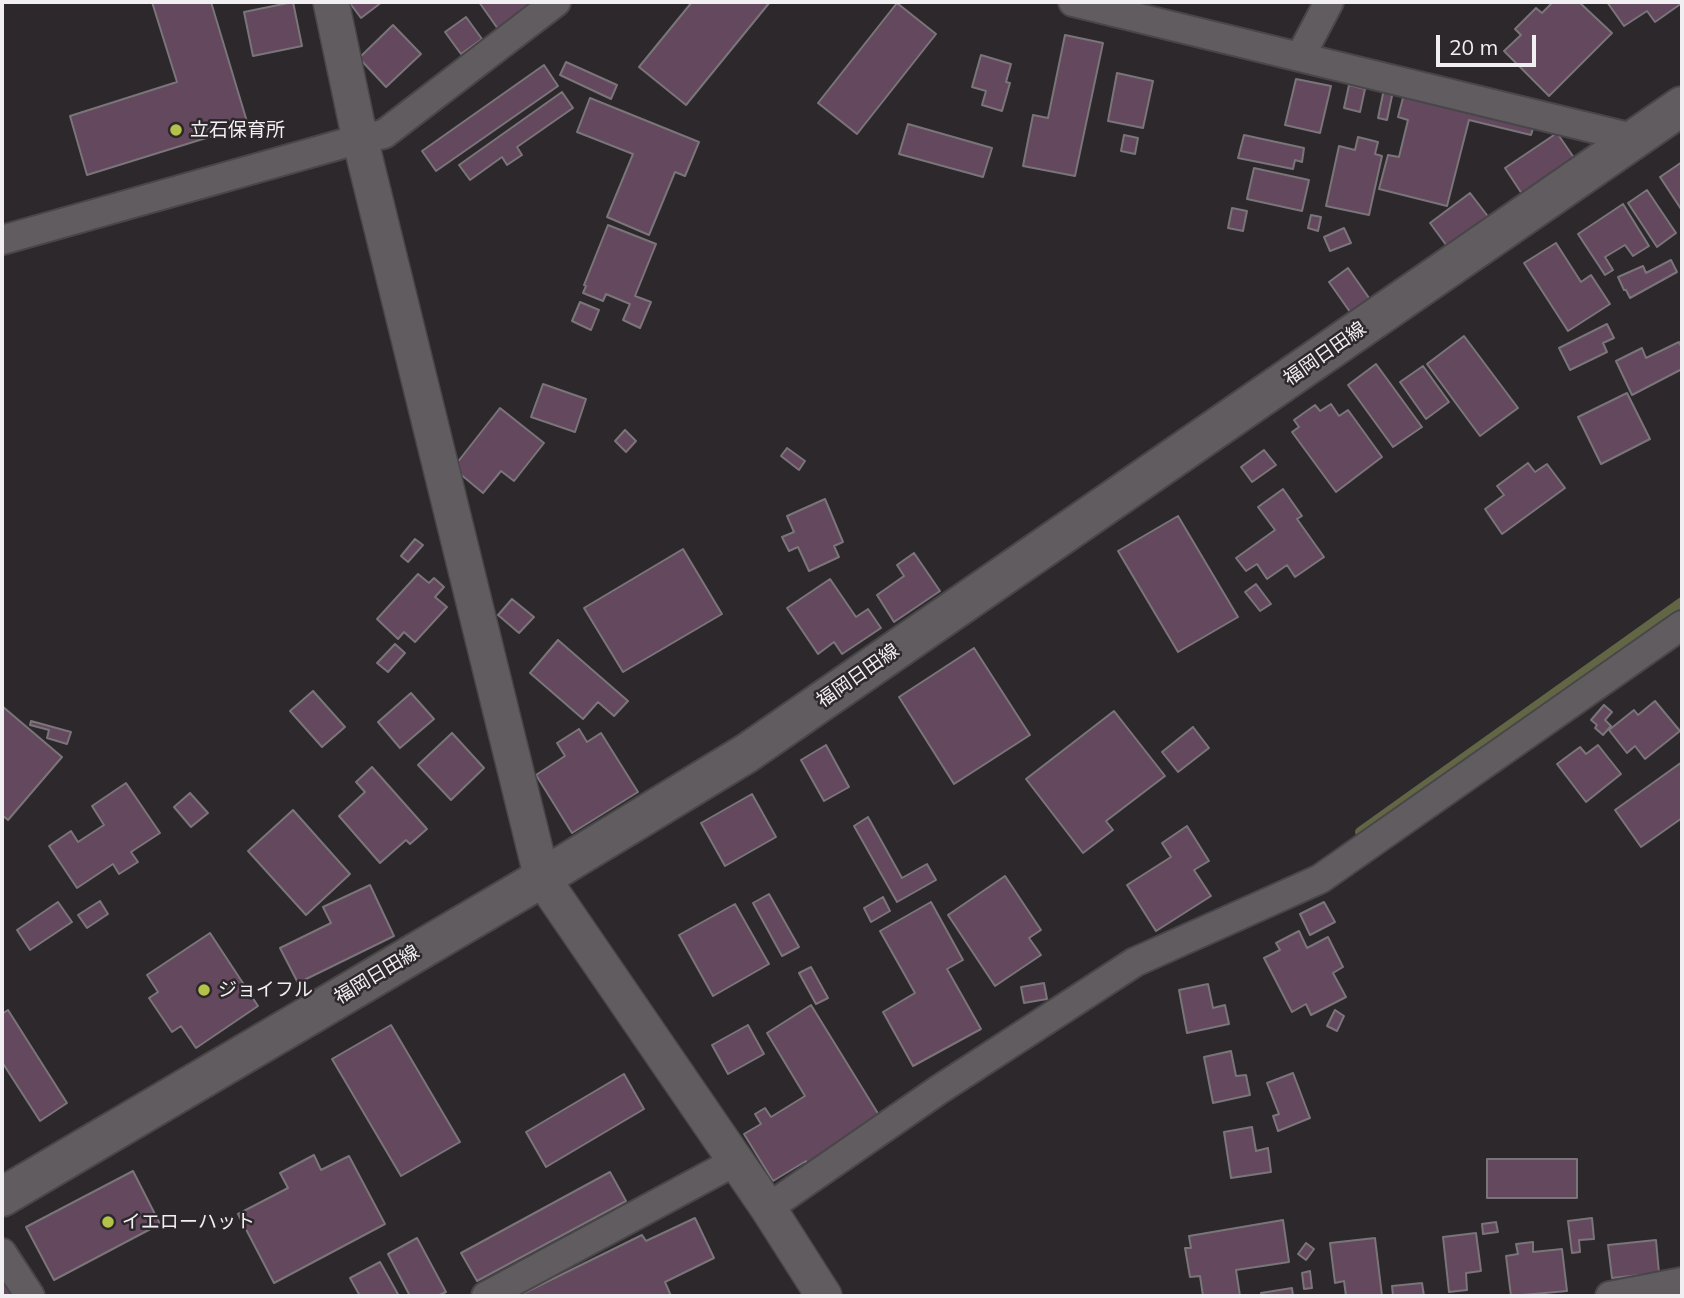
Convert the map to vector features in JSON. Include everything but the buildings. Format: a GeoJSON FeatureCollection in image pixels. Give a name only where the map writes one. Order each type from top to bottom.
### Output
{"type":"FeatureCollection","features":[{"type":"Feature","properties":{"kind":"main road","name":"福岡日田線"},"geometry":{"type":"LineString","coordinates":[[2,1197],[542,878],[747,753],[1682,106]]}},
{"type":"Feature","properties":{"kind":"street"},"geometry":{"type":"LineString","coordinates":[[331,2],[360,139],[542,878],[768,1208],[824,1296]]}},
{"type":"Feature","properties":{"kind":"street"},"geometry":{"type":"LineString","coordinates":[[2,240],[384,134],[556,2]]}},
{"type":"Feature","properties":{"kind":"street"},"geometry":{"type":"LineString","coordinates":[[1073,2],[1637,139]]}},
{"type":"Feature","properties":{"kind":"street"},"geometry":{"type":"LineString","coordinates":[[1300,57],[1329,2]]}},
{"type":"Feature","properties":{"kind":"street"},"geometry":{"type":"LineString","coordinates":[[768,1208],[940,1089],[1135,962],[1320,879],[1682,625]]}},
{"type":"Feature","properties":{"kind":"street"},"geometry":{"type":"LineString","coordinates":[[486,1296],[736,1161]]}},
{"type":"Feature","properties":{"kind":"street"},"geometry":{"type":"LineString","coordinates":[[2,1253],[30,1296]]}},
{"type":"Feature","properties":{"kind":"street"},"geometry":{"type":"LineString","coordinates":[[1610,1296],[1682,1282]]}},
{"type":"Feature","properties":{"kind":"waterway"},"geometry":{"type":"LineString","coordinates":[[1360,832],[1682,602]]}},
{"type":"Feature","properties":{"kind":"place","name":"立石保育所"},"geometry":{"type":"Point","coordinates":[176,130]}},
{"type":"Feature","properties":{"kind":"place","name":"ジョイフル"},"geometry":{"type":"Point","coordinates":[204,990]}},
{"type":"Feature","properties":{"kind":"place","name":"イエローハット"},"geometry":{"type":"Point","coordinates":[108,1222]}}]}
